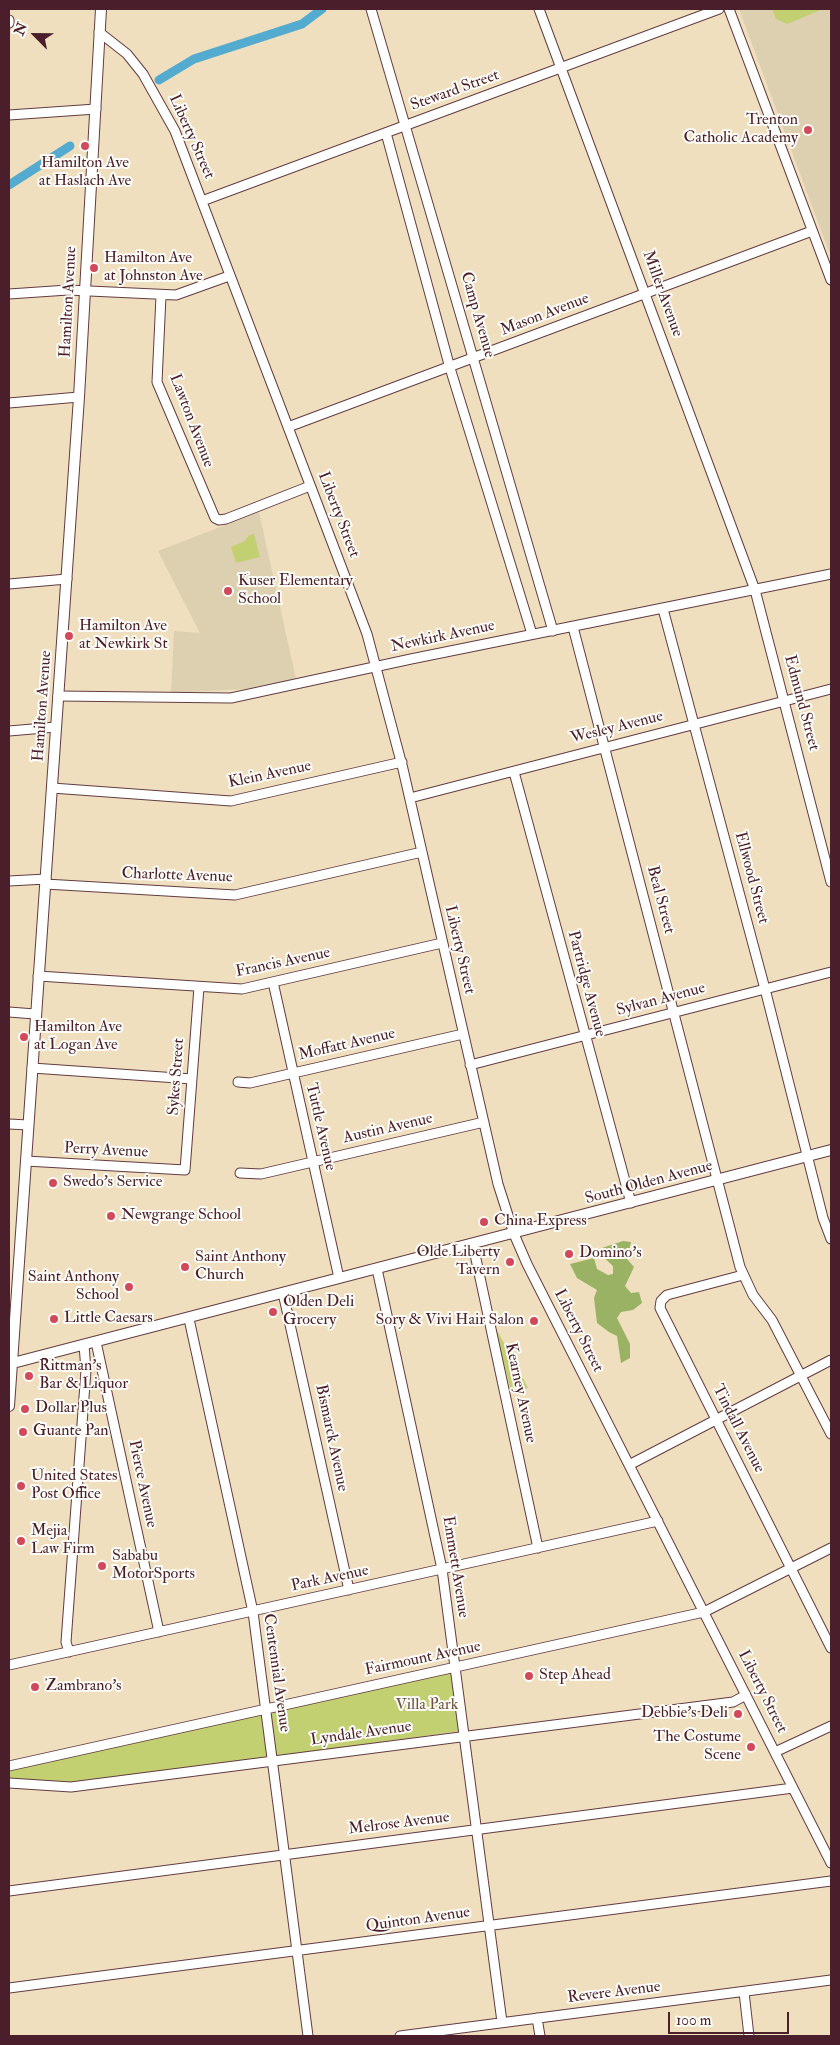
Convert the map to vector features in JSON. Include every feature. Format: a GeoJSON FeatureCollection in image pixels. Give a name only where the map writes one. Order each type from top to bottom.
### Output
{"type":"FeatureCollection","features":[{"type":"Feature","properties":{"kind":"main road","name":"Hamilton Avenue"},"geometry":{"type":"LineString","coordinates":[[9,1406],[10,1364],[67,579],[102,9]]}},
{"type":"Feature","properties":{"kind":"main road","name":"South Olden Avenue"},"geometry":{"type":"LineString","coordinates":[[10,1364],[473,1245],[831,1150]]}},
{"type":"Feature","properties":{"kind":"street","name":"Camp Avenue"},"geometry":{"type":"LineString","coordinates":[[371,9],[553,631]]}},
{"type":"Feature","properties":{"kind":"street","name":"Miller Avenue"},"geometry":{"type":"LineString","coordinates":[[539,9],[756,590]]}},
{"type":"Feature","properties":{"kind":"street","name":"Steward Street"},"geometry":{"type":"LineString","coordinates":[[202,201],[718,9]]}},
{"type":"Feature","properties":{"kind":"street"},"geometry":{"type":"LineString","coordinates":[[729,9],[831,280]]}},
{"type":"Feature","properties":{"kind":"street","name":"Liberty Street"},"geometry":{"type":"LineString","coordinates":[[100,32],[127,54],[155,93],[175,131],[367,634],[378,667],[402,762],[470,1065],[505,1210],[514,1234],[831,1863]]}},
{"type":"Feature","properties":{"kind":"street"},"geometry":{"type":"LineString","coordinates":[[9,115],[96,109]]}},
{"type":"Feature","properties":{"kind":"street"},"geometry":{"type":"LineString","coordinates":[[386,133],[450,368],[532,634]]}},
{"type":"Feature","properties":{"kind":"street","name":"Mason Avenue"},"geometry":{"type":"LineString","coordinates":[[288,427],[812,231]]}},
{"type":"Feature","properties":{"kind":"street"},"geometry":{"type":"LineString","coordinates":[[9,294],[84,290],[161,296],[188,293],[229,276]]}},
{"type":"Feature","properties":{"kind":"street","name":"Lawton Avenue"},"geometry":{"type":"LineString","coordinates":[[161,296],[157,382],[212,514],[219,520],[310,486]]}},
{"type":"Feature","properties":{"kind":"street"},"geometry":{"type":"LineString","coordinates":[[9,403],[79,398]]}},
{"type":"Feature","properties":{"kind":"street","name":"Newkirk Avenue"},"geometry":{"type":"LineString","coordinates":[[58,696],[231,698],[532,634],[831,574]]}},
{"type":"Feature","properties":{"kind":"street"},"geometry":{"type":"LineString","coordinates":[[9,584],[67,579]]}},
{"type":"Feature","properties":{"kind":"street","name":"Edmund Street"},"geometry":{"type":"LineString","coordinates":[[756,590],[831,882]]}},
{"type":"Feature","properties":{"kind":"street","name":"Ellwood Street"},"geometry":{"type":"LineString","coordinates":[[663,609],[765,989],[823,1218],[831,1239]]}},
{"type":"Feature","properties":{"kind":"street","name":"Beal Street"},"geometry":{"type":"LineString","coordinates":[[573,627],[743,1276],[753,1295],[772,1320],[831,1434]]}},
{"type":"Feature","properties":{"kind":"street","name":"Wesley Avenue"},"geometry":{"type":"LineString","coordinates":[[410,798],[514,772],[604,746],[831,689]]}},
{"type":"Feature","properties":{"kind":"street"},"geometry":{"type":"LineString","coordinates":[[9,731],[56,727]]}},
{"type":"Feature","properties":{"kind":"street","name":"Klein Avenue"},"geometry":{"type":"LineString","coordinates":[[52,788],[231,801],[402,762]]}},
{"type":"Feature","properties":{"kind":"street","name":"Partridge Avenue"},"geometry":{"type":"LineString","coordinates":[[514,772],[584,1036],[631,1203]]}},
{"type":"Feature","properties":{"kind":"street","name":"Charlotte Avenue"},"geometry":{"type":"LineString","coordinates":[[9,881],[45,881],[235,895],[422,852]]}},
{"type":"Feature","properties":{"kind":"street","name":"Francis Avenue"},"geometry":{"type":"LineString","coordinates":[[38,976],[242,989],[442,943]]}},
{"type":"Feature","properties":{"kind":"street","name":"Sylvan Avenue"},"geometry":{"type":"LineString","coordinates":[[470,1065],[831,972]]}},
{"type":"Feature","properties":{"kind":"street","name":"Tuttle Avenue"},"geometry":{"type":"LineString","coordinates":[[272,982],[340,1278]]}},
{"type":"Feature","properties":{"kind":"street","name":"Sykes Street"},"geometry":{"type":"LineString","coordinates":[[185,1170],[199,986]]}},
{"type":"Feature","properties":{"kind":"street"},"geometry":{"type":"LineString","coordinates":[[9,1012],[36,1014]]}},
{"type":"Feature","properties":{"kind":"street","name":"Moffatt Avenue"},"geometry":{"type":"LineString","coordinates":[[238,1082],[250,1084],[463,1034]]}},
{"type":"Feature","properties":{"kind":"street"},"geometry":{"type":"LineString","coordinates":[[32,1068],[192,1079]]}},
{"type":"Feature","properties":{"kind":"street","name":"Austin Avenue"},"geometry":{"type":"LineString","coordinates":[[240,1173],[261,1174],[484,1122]]}},
{"type":"Feature","properties":{"kind":"street"},"geometry":{"type":"LineString","coordinates":[[9,1124],[28,1125]]}},
{"type":"Feature","properties":{"kind":"street","name":"Perry Avenue"},"geometry":{"type":"LineString","coordinates":[[26,1161],[185,1170]]}},
{"type":"Feature","properties":{"kind":"street","name":"Kearney Avenue"},"geometry":{"type":"LineString","coordinates":[[473,1245],[538,1548]]}},
{"type":"Feature","properties":{"kind":"street","name":"Emmett Avenue"},"geometry":{"type":"LineString","coordinates":[[377,1269],[442,1569],[475,1830],[502,2022]]}},
{"type":"Feature","properties":{"kind":"street","name":"Tindall Avenue"},"geometry":{"type":"LineString","coordinates":[[743,1276],[667,1295],[660,1301],[660,1308],[831,1648]]}},
{"type":"Feature","properties":{"kind":"street","name":"Bismarck Avenue"},"geometry":{"type":"LineString","coordinates":[[284,1293],[349,1590]]}},
{"type":"Feature","properties":{"kind":"street","name":"Centennial Avenue"},"geometry":{"type":"LineString","coordinates":[[189,1319],[253,1612],[308,2036]]}},
{"type":"Feature","properties":{"kind":"street","name":"Pierce Avenue"},"geometry":{"type":"LineString","coordinates":[[96,1342],[159,1632]]}},
{"type":"Feature","properties":{"kind":"street"},"geometry":{"type":"LineString","coordinates":[[69,1652],[66,1634],[85,1378],[84,1345]]}},
{"type":"Feature","properties":{"kind":"street"},"geometry":{"type":"LineString","coordinates":[[630,1465],[831,1360]]}},
{"type":"Feature","properties":{"kind":"street"},"geometry":{"type":"LineString","coordinates":[[85,1378],[94,1375],[104,1381]]}},
{"type":"Feature","properties":{"kind":"street","name":"Park Avenue"},"geometry":{"type":"LineString","coordinates":[[9,1665],[658,1522]]}},
{"type":"Feature","properties":{"kind":"street","name":"Fairmount Avenue"},"geometry":{"type":"LineString","coordinates":[[9,1766],[704,1612],[831,1548]]}},
{"type":"Feature","properties":{"kind":"street","name":"Lyndale Avenue"},"geometry":{"type":"LineString","coordinates":[[9,1783],[71,1787],[733,1702],[746,1695]]}},
{"type":"Feature","properties":{"kind":"street"},"geometry":{"type":"LineString","coordinates":[[775,1752],[831,1726]]}},
{"type":"Feature","properties":{"kind":"street","name":"Melrose Avenue"},"geometry":{"type":"LineString","coordinates":[[9,1891],[793,1788]]}},
{"type":"Feature","properties":{"kind":"street","name":"Quinton Avenue"},"geometry":{"type":"LineString","coordinates":[[9,1988],[831,1881]]}},
{"type":"Feature","properties":{"kind":"street","name":"Revere Avenue"},"geometry":{"type":"LineString","coordinates":[[400,2036],[831,1980]]}},
{"type":"Feature","properties":{"kind":"street"},"geometry":{"type":"LineString","coordinates":[[744,1992],[749,2036]]}},
{"type":"Feature","properties":{"kind":"street"},"geometry":{"type":"LineString","coordinates":[[538,2018],[540,2036]]}},
{"type":"Feature","properties":{"kind":"shaded area","name":"Trenton Catholic Academy"},"geometry":{"type":"Polygon","coordinates":[[[739,9],[831,9],[831,252],[829,252],[739,9]]]}},
{"type":"Feature","properties":{"kind":"shaded area","name":"Kuser Elementary School"},"geometry":{"type":"Polygon","coordinates":[[[259,512],[296,679],[244,689],[171,693],[174,631],[200,633],[158,551],[259,512]]]}},
{"type":"Feature","properties":{"kind":"green space"},"geometry":{"type":"Polygon","coordinates":[[[772,9],[823,9],[787,24],[776,19],[772,9]]]}},
{"type":"Feature","properties":{"kind":"green space"},"geometry":{"type":"Polygon","coordinates":[[[254,534],[260,557],[236,563],[231,547],[245,541],[249,535],[254,534]]]}},
{"type":"Feature","properties":{"kind":"green space"},"geometry":{"type":"Polygon","coordinates":[[[623,1241],[631,1242],[627,1259],[634,1267],[625,1286],[631,1293],[639,1292],[642,1303],[633,1310],[621,1312],[617,1318],[630,1344],[630,1358],[621,1363],[617,1336],[597,1323],[594,1298],[597,1290],[577,1278],[570,1264],[594,1258],[597,1269],[608,1275],[613,1274],[613,1266],[599,1253],[602,1248],[623,1241]]]}},
{"type":"Feature","properties":{"kind":"green space"},"geometry":{"type":"Polygon","coordinates":[[[495,1327],[517,1366],[528,1388],[511,1392],[495,1327]]]}},
{"type":"Feature","properties":{"kind":"green space","name":"Villa Park"},"geometry":{"type":"Polygon","coordinates":[[[451,1672],[461,1731],[65,1785],[10,1780],[10,1770],[451,1672]]]}},
{"type":"Feature","properties":{"kind":"waterway"},"geometry":{"type":"LineString","coordinates":[[159,80],[194,59],[302,24],[322,9]]}},
{"type":"Feature","properties":{"kind":"waterway"},"geometry":{"type":"LineString","coordinates":[[9,185],[70,146]]}},
{"type":"Feature","properties":{"kind":"place","name":"Trenton Catholic Academy"},"geometry":{"type":"Point","coordinates":[808,130]}},
{"type":"Feature","properties":{"kind":"place","name":"Hamilton Ave at Haslach Ave"},"geometry":{"type":"Point","coordinates":[85,146]}},
{"type":"Feature","properties":{"kind":"place","name":"Hamilton Ave at Johnston Ave"},"geometry":{"type":"Point","coordinates":[94,268]}},
{"type":"Feature","properties":{"kind":"place","name":"Kuser Elementary School"},"geometry":{"type":"Point","coordinates":[228,591]}},
{"type":"Feature","properties":{"kind":"place","name":"Hamilton Ave at Newkirk St"},"geometry":{"type":"Point","coordinates":[69,636]}},
{"type":"Feature","properties":{"kind":"place","name":"Hamilton Ave at Logan Ave"},"geometry":{"type":"Point","coordinates":[24,1037]}},
{"type":"Feature","properties":{"kind":"place","name":"Swedo's Service"},"geometry":{"type":"Point","coordinates":[53,1183]}},
{"type":"Feature","properties":{"kind":"place","name":"Newgrange School"},"geometry":{"type":"Point","coordinates":[111,1216]}},
{"type":"Feature","properties":{"kind":"place","name":"China Express"},"geometry":{"type":"Point","coordinates":[484,1222]}},
{"type":"Feature","properties":{"kind":"place","name":"Domino's"},"geometry":{"type":"Point","coordinates":[569,1254]}},
{"type":"Feature","properties":{"kind":"place","name":"Olde Liberty Tavern"},"geometry":{"type":"Point","coordinates":[510,1262]}},
{"type":"Feature","properties":{"kind":"place","name":"Saint Anthony Church"},"geometry":{"type":"Point","coordinates":[185,1267]}},
{"type":"Feature","properties":{"kind":"place","name":"Saint Anthony School"},"geometry":{"type":"Point","coordinates":[129,1287]}},
{"type":"Feature","properties":{"kind":"place","name":"Olden Deli Grocery"},"geometry":{"type":"Point","coordinates":[273,1312]}},
{"type":"Feature","properties":{"kind":"place","name":"Little Caesars"},"geometry":{"type":"Point","coordinates":[54,1319]}},
{"type":"Feature","properties":{"kind":"place","name":"Sory & Vivi Hair Salon"},"geometry":{"type":"Point","coordinates":[534,1321]}},
{"type":"Feature","properties":{"kind":"place","name":"Rittman's Bar & Liquor"},"geometry":{"type":"Point","coordinates":[29,1376]}},
{"type":"Feature","properties":{"kind":"place","name":"Dollar Plus"},"geometry":{"type":"Point","coordinates":[25,1409]}},
{"type":"Feature","properties":{"kind":"place","name":"Guante Pan"},"geometry":{"type":"Point","coordinates":[23,1432]}},
{"type":"Feature","properties":{"kind":"place","name":"United States Post Office"},"geometry":{"type":"Point","coordinates":[21,1486]}},
{"type":"Feature","properties":{"kind":"place","name":"Mejia Law Firm"},"geometry":{"type":"Point","coordinates":[21,1541]}},
{"type":"Feature","properties":{"kind":"place","name":"Sababu MotorSports"},"geometry":{"type":"Point","coordinates":[102,1566]}},
{"type":"Feature","properties":{"kind":"place","name":"Step Ahead"},"geometry":{"type":"Point","coordinates":[529,1676]}},
{"type":"Feature","properties":{"kind":"place","name":"Zambrano's"},"geometry":{"type":"Point","coordinates":[35,1687]}},
{"type":"Feature","properties":{"kind":"place","name":"Debbie's Deli"},"geometry":{"type":"Point","coordinates":[738,1714]}},
{"type":"Feature","properties":{"kind":"place","name":"The Costume Scene"},"geometry":{"type":"Point","coordinates":[751,1747]}}]}
